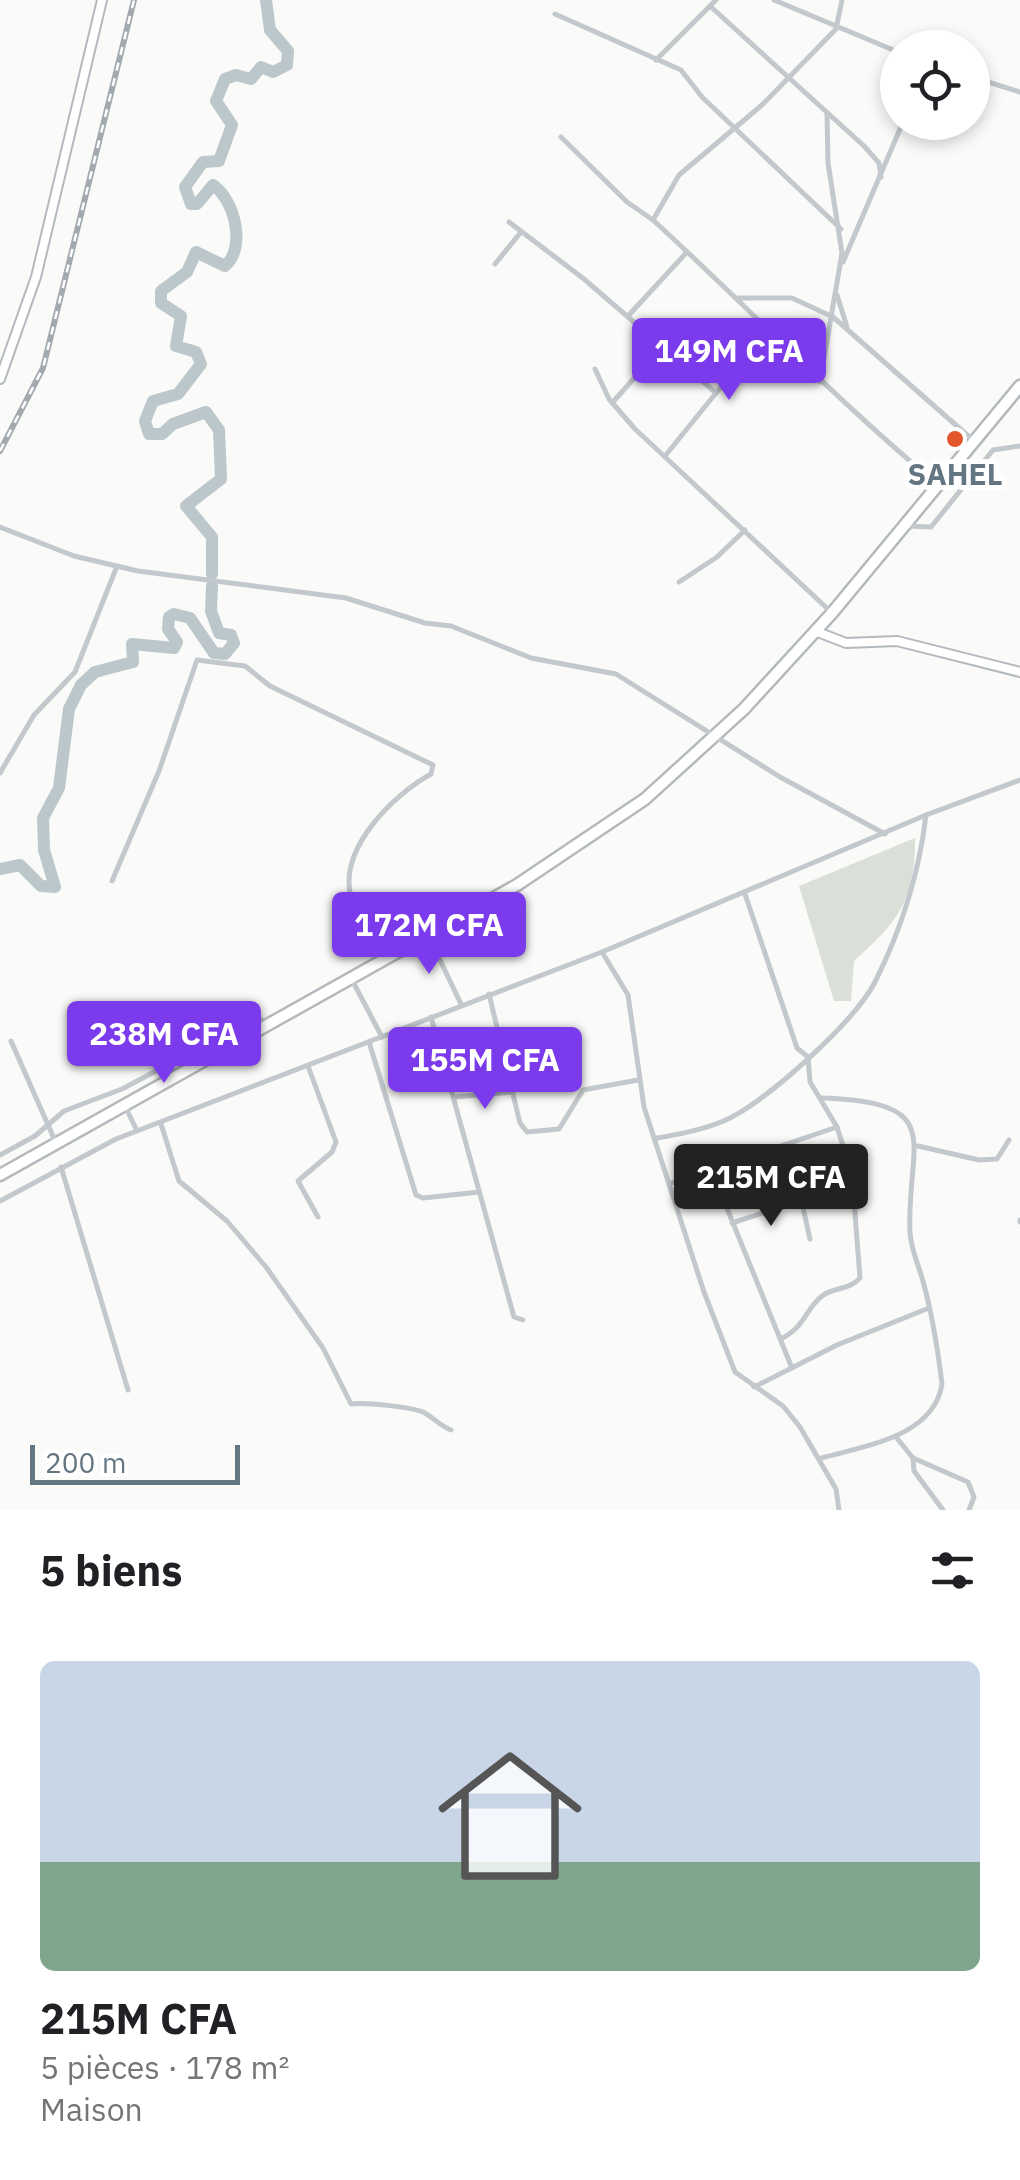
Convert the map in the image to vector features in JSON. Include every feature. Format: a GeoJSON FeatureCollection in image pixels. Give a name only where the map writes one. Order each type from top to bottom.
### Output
{"type":"FeatureCollection","features":[{"type":"Feature","properties":{"kind":"highway"},"geometry":{"type":"LineString","coordinates":[[0,1175],[428,935],[606,829],[717,736],[832,613],[1020,386]]}},
{"type":"Feature","properties":{"kind":"street"},"geometry":{"type":"LineString","coordinates":[[0,379],[36,277],[102,0]]}},
{"type":"Feature","properties":{"kind":"street"},"geometry":{"type":"LineString","coordinates":[[774,0],[880,45]]}},
{"type":"Feature","properties":{"kind":"street"},"geometry":{"type":"LineString","coordinates":[[792,9],[794,0]]}},
{"type":"Feature","properties":{"kind":"street"},"geometry":{"type":"LineString","coordinates":[[653,220],[679,174],[736,129],[836,29],[842,0]]}},
{"type":"Feature","properties":{"kind":"street"},"geometry":{"type":"LineString","coordinates":[[656,60],[713,3],[864,146],[879,163],[881,178]]}},
{"type":"Feature","properties":{"kind":"street"},"geometry":{"type":"LineString","coordinates":[[555,14],[682,70],[736,129],[841,229]]}},
{"type":"Feature","properties":{"kind":"street"},"geometry":{"type":"LineString","coordinates":[[990,82],[1020,92]]}},
{"type":"Feature","properties":{"kind":"street"},"geometry":{"type":"LineString","coordinates":[[820,385],[833,318],[841,229],[828,163],[827,114]]}},
{"type":"Feature","properties":{"kind":"street"},"geometry":{"type":"LineString","coordinates":[[561,137],[627,202],[653,220],[795,351],[820,385],[939,486]]}},
{"type":"Feature","properties":{"kind":"street"},"geometry":{"type":"LineString","coordinates":[[839,270],[896,140]]}},
{"type":"Feature","properties":{"kind":"street"},"geometry":{"type":"LineString","coordinates":[[509,222],[628,316],[715,392]]}},
{"type":"Feature","properties":{"kind":"street"},"geometry":{"type":"LineString","coordinates":[[495,264],[521,232]]}},
{"type":"Feature","properties":{"kind":"street"},"geometry":{"type":"LineString","coordinates":[[628,316],[687,251]]}},
{"type":"Feature","properties":{"kind":"street"},"geometry":{"type":"LineString","coordinates":[[836,292],[848,329]]}},
{"type":"Feature","properties":{"kind":"street"},"geometry":{"type":"LineString","coordinates":[[738,298],[792,298],[833,318],[975,443]]}},
{"type":"Feature","properties":{"kind":"street"},"geometry":{"type":"LineString","coordinates":[[666,456],[768,329]]}},
{"type":"Feature","properties":{"kind":"street"},"geometry":{"type":"LineString","coordinates":[[612,404],[663,346]]}},
{"type":"Feature","properties":{"kind":"street"},"geometry":{"type":"LineString","coordinates":[[594,369],[612,404],[832,613]]}},
{"type":"Feature","properties":{"kind":"street"},"geometry":{"type":"LineString","coordinates":[[905,525],[931,527],[992,450],[1020,446]]}},
{"type":"Feature","properties":{"kind":"street"},"geometry":{"type":"LineString","coordinates":[[0,528],[74,556],[117,566],[313,592],[450,626],[531,658],[616,674],[780,777],[885,834]]}},
{"type":"Feature","properties":{"kind":"street"},"geometry":{"type":"LineString","coordinates":[[679,582],[717,557],[745,530]]}},
{"type":"Feature","properties":{"kind":"street"},"geometry":{"type":"LineString","coordinates":[[0,773],[20,746],[34,715],[75,672],[117,566]]}},
{"type":"Feature","properties":{"kind":"street"},"geometry":{"type":"LineString","coordinates":[[814,631],[846,644],[897,641],[1020,672]]}},
{"type":"Feature","properties":{"kind":"street"},"geometry":{"type":"LineString","coordinates":[[112,881],[160,770],[196,660],[245,666],[270,686],[433,765],[431,774],[382,814],[356,854],[350,896],[386,958]]}},
{"type":"Feature","properties":{"kind":"street"},"geometry":{"type":"LineString","coordinates":[[0,1200],[136,1131],[602,952],[926,815],[1020,780]]}},
{"type":"Feature","properties":{"kind":"street"},"geometry":{"type":"LineString","coordinates":[[656,1138],[732,1117],[808,1057],[874,984],[916,884],[926,815]]}},
{"type":"Feature","properties":{"kind":"street"},"geometry":{"type":"LineString","coordinates":[[745,894],[797,1048],[808,1057],[810,1082],[837,1127],[852,1174],[860,1278],[854,1285],[823,1296],[800,1329],[781,1339]]}},
{"type":"Feature","properties":{"kind":"street"},"geometry":{"type":"LineString","coordinates":[[428,935],[462,1005]]}},
{"type":"Feature","properties":{"kind":"street"},"geometry":{"type":"LineString","coordinates":[[602,952],[630,1001],[638,1080],[704,1292],[736,1372],[784,1406],[821,1458],[836,1489],[839,1510]]}},
{"type":"Feature","properties":{"kind":"street"},"geometry":{"type":"LineString","coordinates":[[351,978],[382,1036]]}},
{"type":"Feature","properties":{"kind":"street"},"geometry":{"type":"LineString","coordinates":[[489,994],[522,1128],[541,1133],[564,1126],[578,1096],[588,1087],[638,1080]]}},
{"type":"Feature","properties":{"kind":"street"},"geometry":{"type":"LineString","coordinates":[[431,1017],[514,1316],[524,1320]]}},
{"type":"Feature","properties":{"kind":"street"},"geometry":{"type":"LineString","coordinates":[[0,1155],[48,1126],[64,1111],[122,1089],[191,1046],[252,1020],[273,1022]]}},
{"type":"Feature","properties":{"kind":"street"},"geometry":{"type":"LineString","coordinates":[[11,1041],[56,1143]]}},
{"type":"Feature","properties":{"kind":"street"},"geometry":{"type":"LineString","coordinates":[[369,1042],[416,1194],[423,1198],[479,1192]]}},
{"type":"Feature","properties":{"kind":"street"},"geometry":{"type":"LineString","coordinates":[[308,1066],[336,1142],[332,1152],[298,1181],[298,1189],[318,1217]]}},
{"type":"Feature","properties":{"kind":"street"},"geometry":{"type":"LineString","coordinates":[[454,1097],[513,1092]]}},
{"type":"Feature","properties":{"kind":"street"},"geometry":{"type":"LineString","coordinates":[[821,1098],[863,1099],[890,1107],[906,1120],[918,1146],[910,1235],[928,1308],[941,1392],[930,1410],[896,1436],[821,1458]]}},
{"type":"Feature","properties":{"kind":"street"},"geometry":{"type":"LineString","coordinates":[[125,1105],[136,1131]]}},
{"type":"Feature","properties":{"kind":"street"},"geometry":{"type":"LineString","coordinates":[[161,1124],[178,1181],[227,1221],[266,1267],[323,1348],[351,1404],[372,1401],[388,1410],[408,1408],[451,1430]]}},
{"type":"Feature","properties":{"kind":"street"},"geometry":{"type":"LineString","coordinates":[[672,1182],[837,1127]]}},
{"type":"Feature","properties":{"kind":"street"},"geometry":{"type":"LineString","coordinates":[[918,1146],[979,1160],[997,1159],[1009,1140]]}},
{"type":"Feature","properties":{"kind":"street"},"geometry":{"type":"LineString","coordinates":[[789,1144],[810,1240]]}},
{"type":"Feature","properties":{"kind":"street"},"geometry":{"type":"LineString","coordinates":[[60,1167],[128,1390]]}},
{"type":"Feature","properties":{"kind":"street"},"geometry":{"type":"LineString","coordinates":[[711,1169],[792,1368]]}},
{"type":"Feature","properties":{"kind":"street"},"geometry":{"type":"LineString","coordinates":[[732,1223],[800,1202]]}},
{"type":"Feature","properties":{"kind":"street"},"geometry":{"type":"LineString","coordinates":[[754,1388],[928,1308]]}},
{"type":"Feature","properties":{"kind":"street"},"geometry":{"type":"LineString","coordinates":[[896,1436],[912,1458],[914,1471],[943,1510]]}},
{"type":"Feature","properties":{"kind":"street"},"geometry":{"type":"LineString","coordinates":[[912,1458],[968,1482],[974,1497],[969,1510]]}},
{"type":"Feature","properties":{"kind":"shaded area"},"geometry":{"type":"Polygon","coordinates":[[[915,838],[908,894],[883,934],[854,961],[851,1001],[834,1001],[799,886],[915,838]]]}},
{"type":"Feature","properties":{"kind":"waterway"},"geometry":{"type":"LineString","coordinates":[[212,574],[212,537],[186,506],[221,479],[219,430],[206,412],[173,424],[162,434],[149,434],[145,421],[153,401],[178,394],[201,364],[196,352],[176,346],[181,316],[161,303],[161,291],[187,272],[196,252],[225,266],[232,258],[235,224],[227,201],[213,185],[197,204],[191,204],[185,187],[203,162],[219,161],[232,125],[216,101],[225,79],[236,75],[251,79],[261,67],[273,72],[287,65],[288,51],[270,30],[266,0]]}},
{"type":"Feature","properties":{"kind":"waterway"},"geometry":{"type":"LineString","coordinates":[[0,869],[20,865],[41,886],[55,887],[44,850],[43,818],[59,788],[69,709],[81,685],[95,672],[133,662],[132,644],[174,648],[177,642],[168,629],[169,617],[174,614],[190,618],[214,653],[225,654],[234,643],[231,635],[219,633],[211,611],[212,586]]}},
{"type":"Feature","properties":{"kind":"railway"},"geometry":{"type":"LineString","coordinates":[[0,451],[43,368],[134,0]]}},
{"type":"Feature","properties":{"kind":"place","name":"SAHEL"},"geometry":{"type":"Point","coordinates":[955,439]}}]}
